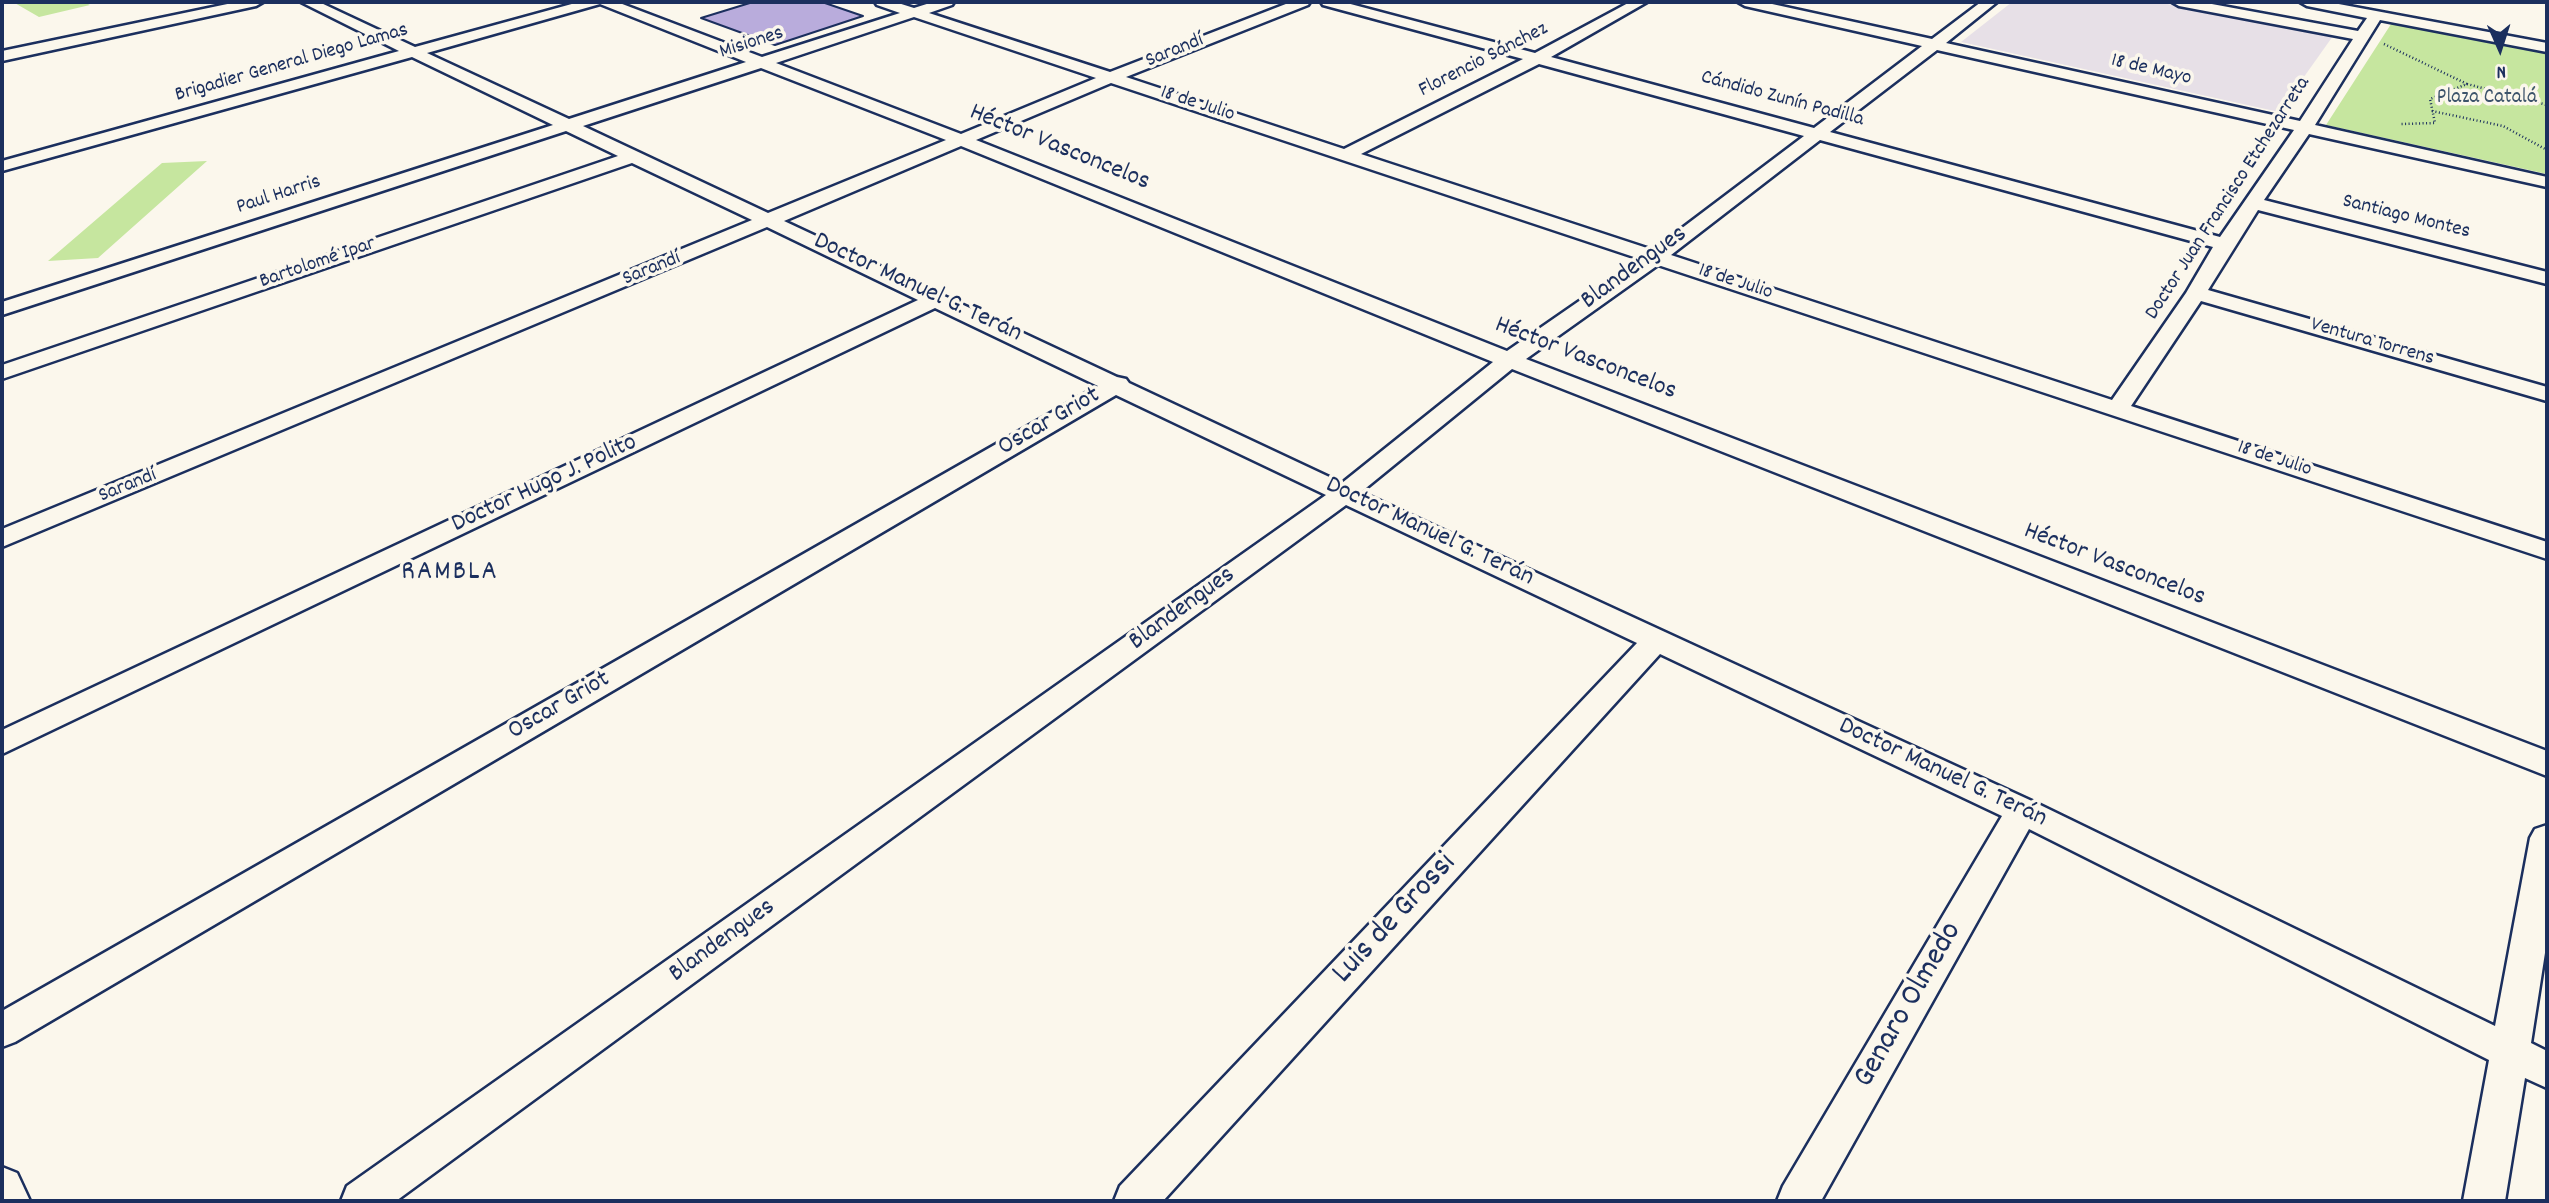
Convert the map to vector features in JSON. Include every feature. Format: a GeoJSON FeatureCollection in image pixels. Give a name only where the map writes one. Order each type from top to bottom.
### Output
{"type":"FeatureCollection","features":[{"type":"Feature","properties":{"kind":"street"},"geometry":{"type":"LineString","coordinates":[[2,56],[256,2]]}},
{"type":"Feature","properties":{"kind":"street","name":"Doctor Manuel G. Terán"},"geometry":{"type":"LineString","coordinates":[[308,2],[1118,384],[1344,494],[2022,811],[2547,1070]]}},
{"type":"Feature","properties":{"kind":"street","name":"Brigadier General Diego Lamas"},"geometry":{"type":"LineString","coordinates":[[2,166],[594,2]]}},
{"type":"Feature","properties":{"kind":"street","name":"Héctor Vasconcelos"},"geometry":{"type":"LineString","coordinates":[[605,2],[962,140],[1509,360],[2547,764]]}},
{"type":"Feature","properties":{"kind":"street","name":"18 de Julio"},"geometry":{"type":"LineString","coordinates":[[883,2],[2547,551]]}},
{"type":"Feature","properties":{"kind":"street","name":"Misiones"},"geometry":{"type":"LineString","coordinates":[[571,126],[947,2]]}},
{"type":"Feature","properties":{"kind":"street","name":"Sarandí"},"geometry":{"type":"LineString","coordinates":[[2,539],[772,221],[1112,77],[1303,2]]}},
{"type":"Feature","properties":{"kind":"street","name":"Cándido Zunín Padilla"},"geometry":{"type":"LineString","coordinates":[[1328,2],[2225,244]]}},
{"type":"Feature","properties":{"kind":"street","name":"Florencio Sánchez"},"geometry":{"type":"LineString","coordinates":[[1347,154],[1536,59],[1640,2]]}},
{"type":"Feature","properties":{"kind":"street","name":"18 de Mayo"},"geometry":{"type":"LineString","coordinates":[[1745,2],[2547,181]]}},
{"type":"Feature","properties":{"kind":"street","name":"Blandengues"},"geometry":{"type":"LineString","coordinates":[[362,1201],[1344,494],[1509,360],[1656,257],[1990,2]]}},
{"type":"Feature","properties":{"kind":"street"},"geometry":{"type":"LineString","coordinates":[[2179,2],[2361,36]]}},
{"type":"Feature","properties":{"kind":"street"},"geometry":{"type":"LineString","coordinates":[[2307,2],[2547,47]]}},
{"type":"Feature","properties":{"kind":"street","name":"Doctor Juan Francisco Etchezarreta"},"geometry":{"type":"LineString","coordinates":[[2118,408],[2305,127],[2376,15]]}},
{"type":"Feature","properties":{"kind":"street","name":"Paul Harris"},"geometry":{"type":"LineString","coordinates":[[2,309],[571,126]]}},
{"type":"Feature","properties":{"kind":"street","name":"Bartolomé Ipar"},"geometry":{"type":"LineString","coordinates":[[2,372],[634,156]]}},
{"type":"Feature","properties":{"kind":"street","name":"Santiago Montes"},"geometry":{"type":"LineString","coordinates":[[2253,203],[2547,278]]}},
{"type":"Feature","properties":{"kind":"street","name":"Ventura Torrens"},"geometry":{"type":"LineString","coordinates":[[2196,293],[2547,394]]}},
{"type":"Feature","properties":{"kind":"street","name":"Doctor Hugo J. Polito"},"geometry":{"type":"LineString","coordinates":[[2,743],[937,299]]}},
{"type":"Feature","properties":{"kind":"street","name":"Oscar Griot"},"geometry":{"type":"LineString","coordinates":[[2,1030],[1118,384]]}},
{"type":"Feature","properties":{"kind":"street","name":"Luis de Grossi"},"geometry":{"type":"LineString","coordinates":[[1135,1201],[1657,639]]}},
{"type":"Feature","properties":{"kind":"street","name":"Genaro Olmedo"},"geometry":{"type":"LineString","coordinates":[[1798,1201],[2022,811]]}},
{"type":"Feature","properties":{"kind":"street"},"geometry":{"type":"LineString","coordinates":[[2484,1201],[2547,838]]}},
{"type":"Feature","properties":{"kind":"street"},"geometry":{"type":"LineString","coordinates":[[2,1187],[9,1201]]}},
{"type":"Feature","properties":{"kind":"path"},"geometry":{"type":"LineString","coordinates":[[2361,36],[2398,48],[2467,84],[2547,105]]}},
{"type":"Feature","properties":{"kind":"path"},"geometry":{"type":"LineString","coordinates":[[2397,124],[2435,123],[2430,99],[2467,84]]}},
{"type":"Feature","properties":{"kind":"path"},"geometry":{"type":"LineString","coordinates":[[2432,111],[2503,127],[2547,150]]}},
{"type":"Feature","properties":{"kind":"shaded area"},"geometry":{"type":"Polygon","coordinates":[[[2012,2],[2157,2],[2333,36],[2279,112],[1961,42],[2012,2]]]}},
{"type":"Feature","properties":{"kind":"green space"},"geometry":{"type":"Polygon","coordinates":[[[13,2],[84,2],[90,5],[39,17],[13,2]]]}},
{"type":"Feature","properties":{"kind":"green space","name":"Plaza Catalá"},"geometry":{"type":"Polygon","coordinates":[[[2393,21],[2547,50],[2547,174],[2326,125],[2393,21]]]}},
{"type":"Feature","properties":{"kind":"green space"},"geometry":{"type":"Polygon","coordinates":[[[207,161],[98,258],[48,261],[162,163],[207,161]]]}},
{"type":"Feature","properties":{"kind":"building"},"geometry":{"type":"Polygon","coordinates":[[[753,2],[822,2],[863,16],[775,45],[701,18],[753,2]]]}},
{"type":"Feature","properties":{"kind":"district","name":"RAMBLA"},"geometry":{"type":"Point","coordinates":[450,574]}}]}
